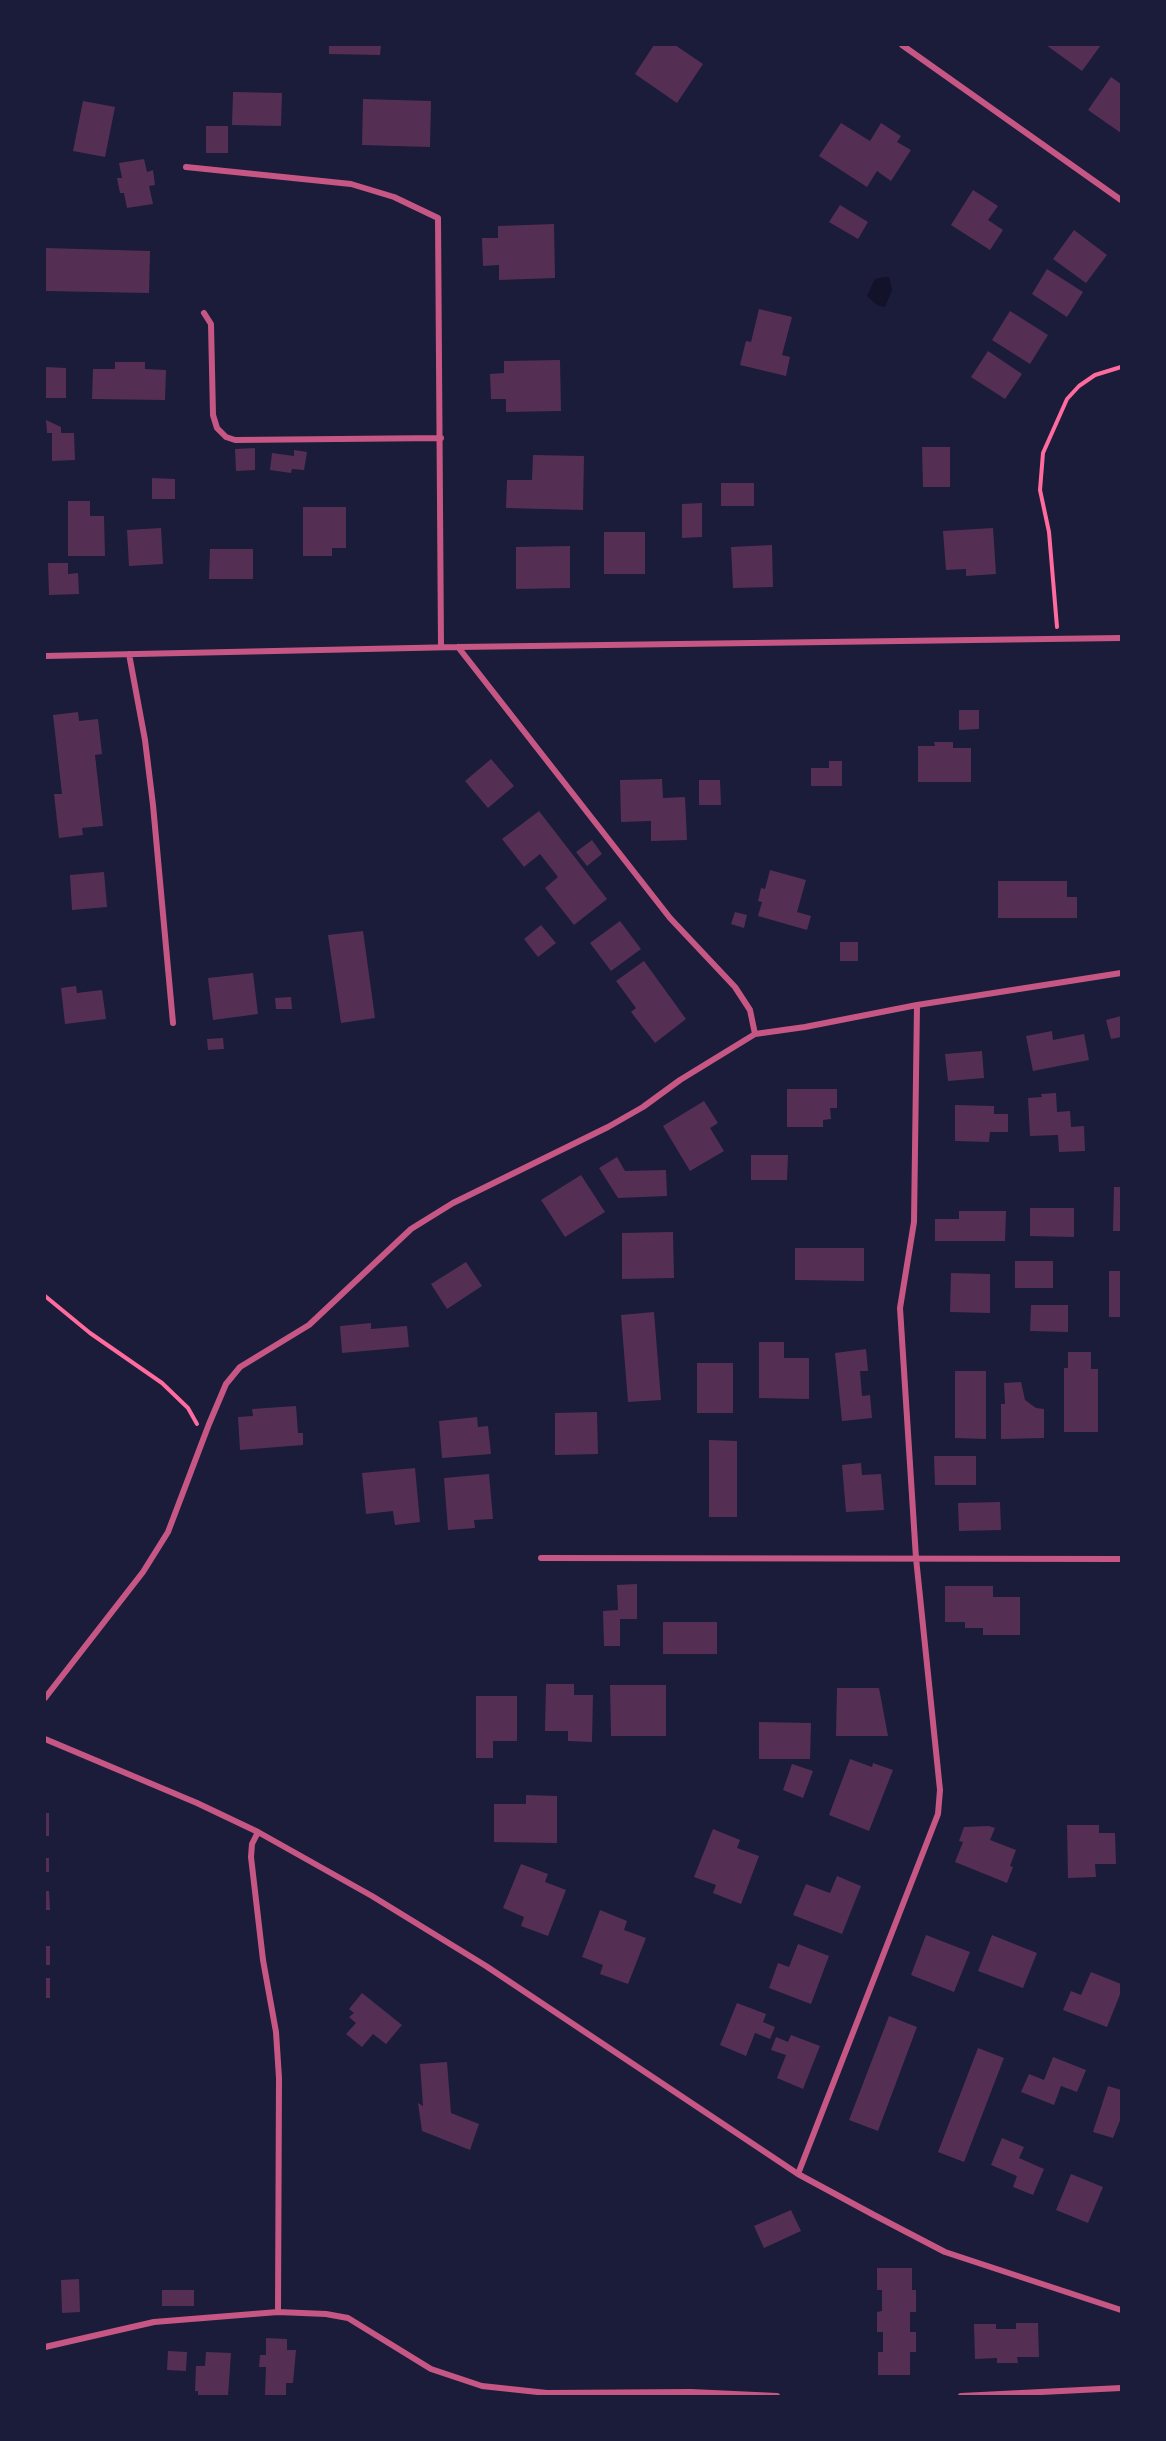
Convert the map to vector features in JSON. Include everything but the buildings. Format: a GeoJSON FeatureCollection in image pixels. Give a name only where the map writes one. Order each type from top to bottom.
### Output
{"type":"FeatureCollection","features":[{"type":"Feature","properties":{"kind":"street"},"geometry":{"type":"LineString","coordinates":[[902,45],[1121,200]]}},
{"type":"Feature","properties":{"kind":"street"},"geometry":{"type":"LineString","coordinates":[[186,167],[351,184],[394,198],[438,218],[441,647]]}},
{"type":"Feature","properties":{"kind":"street"},"geometry":{"type":"LineString","coordinates":[[204,313],[211,324],[213,415],[217,428],[226,437],[235,440],[441,438]]}},
{"type":"Feature","properties":{"kind":"street"},"geometry":{"type":"LineString","coordinates":[[45,656],[441,647],[1121,638]]}},
{"type":"Feature","properties":{"kind":"street"},"geometry":{"type":"LineString","coordinates":[[458,647],[670,918],[735,987],[750,1010],[755,1034]]}},
{"type":"Feature","properties":{"kind":"street"},"geometry":{"type":"LineString","coordinates":[[129,654],[145,740],[153,805],[173,1023]]}},
{"type":"Feature","properties":{"kind":"street"},"geometry":{"type":"LineString","coordinates":[[45,1698],[143,1572],[168,1532],[226,1384],[240,1367],[309,1325],[411,1229],[453,1203],[626,1117],[680,1080],[755,1034],[805,1027],[917,1005],[1121,973]]}},
{"type":"Feature","properties":{"kind":"street"},"geometry":{"type":"LineString","coordinates":[[798,2174],[938,1815],[940,1790],[916,1558],[900,1308],[914,1222],[917,1005]]}},
{"type":"Feature","properties":{"kind":"street"},"geometry":{"type":"LineString","coordinates":[[541,1558],[1121,1559]]}},
{"type":"Feature","properties":{"kind":"street"},"geometry":{"type":"LineString","coordinates":[[45,1738],[197,1803],[258,1832],[372,1896],[486,1966],[798,2174],[945,2252],[1121,2310]]}},
{"type":"Feature","properties":{"kind":"street"},"geometry":{"type":"LineString","coordinates":[[258,1832],[252,1844],[251,1857],[263,1960],[276,2032],[279,2078],[278,2312]]}},
{"type":"Feature","properties":{"kind":"street"},"geometry":{"type":"LineString","coordinates":[[45,2347],[154,2322],[278,2312],[326,2314],[348,2318],[431,2369],[482,2386],[547,2393],[691,2391],[777,2396]]}},
{"type":"Feature","properties":{"kind":"street"},"geometry":{"type":"LineString","coordinates":[[961,2396],[1121,2388]]}},
{"type":"Feature","properties":{"kind":"path"},"geometry":{"type":"LineString","coordinates":[[1058,639],[1049,532],[1040,490],[1043,453],[1066,399],[1072,392],[1095,375],[1121,368]]}},
{"type":"Feature","properties":{"kind":"path"},"geometry":{"type":"LineString","coordinates":[[45,1296],[90,1333],[162,1383],[188,1408],[203,1438]]}},
{"type":"Feature","properties":{"kind":"shaded area"},"geometry":{"type":"Polygon","coordinates":[[[889,277],[892,290],[885,307],[877,305],[867,296],[875,279],[889,277]]]}}]}
